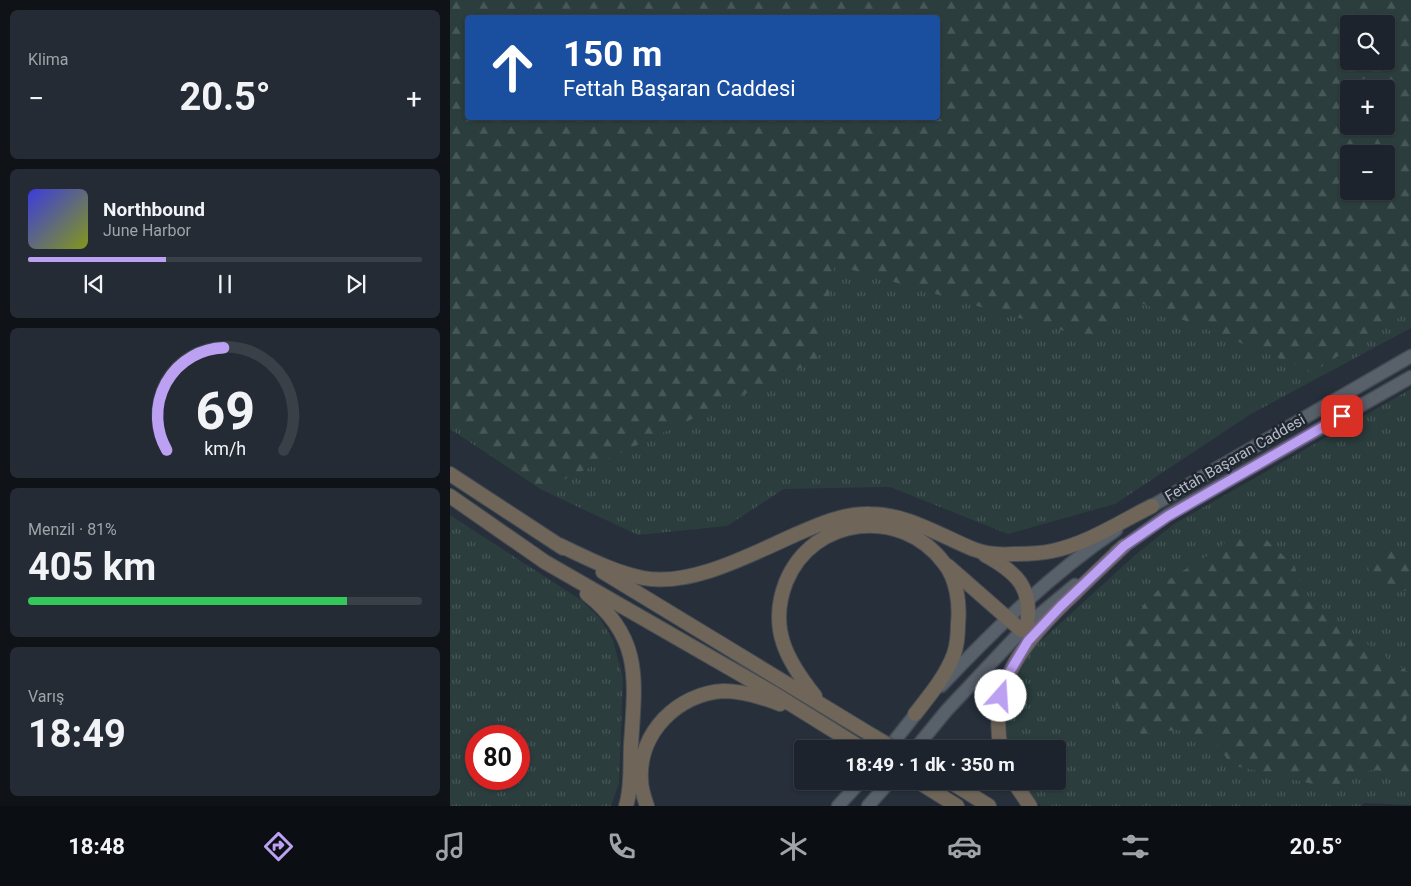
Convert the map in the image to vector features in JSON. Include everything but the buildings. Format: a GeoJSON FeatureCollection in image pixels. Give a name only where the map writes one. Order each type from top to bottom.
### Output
{"type":"FeatureCollection","features":[{"type":"Feature","properties":{"kind":"highway"},"geometry":{"type":"LineString","coordinates":[[450,474],[555,543],[880,740]]}},
{"type":"Feature","properties":{"kind":"highway"},"geometry":{"type":"LineString","coordinates":[[450,496],[545,562],[600,605],[617,624],[628,647],[632,662],[634,691],[629,790],[626,806]]}},
{"type":"Feature","properties":{"kind":"highway"},"geometry":{"type":"LineString","coordinates":[[976,550],[1007,554],[1032,554],[1053,551],[1099,533],[1152,506]]}},
{"type":"Feature","properties":{"kind":"highway"},"geometry":{"type":"LineString","coordinates":[[555,543],[616,571],[644,578],[672,579],[701,574],[839,518],[870,514],[908,521],[976,550],[1012,572],[1022,583],[1028,600],[1029,611],[1024,627],[1009,618],[944,563],[928,546],[909,534],[878,525],[858,526],[838,531],[822,539],[809,549],[791,571],[779,607],[782,640],[788,656],[800,676],[822,705]]}},
{"type":"Feature","properties":{"kind":"highway"},"geometry":{"type":"LineString","coordinates":[[1000,740],[998,707],[1014,663],[1028,641],[1042,624],[1124,546]]}},
{"type":"Feature","properties":{"kind":"highway"},"geometry":{"type":"LineString","coordinates":[[545,562],[773,693],[848,740]]}},
{"type":"Feature","properties":{"kind":"highway"},"geometry":{"type":"LineString","coordinates":[[915,714],[943,676],[955,652],[958,633],[958,602],[951,575],[944,563]]}},
{"type":"Feature","properties":{"kind":"highway"},"geometry":{"type":"LineString","coordinates":[[647,806],[641,779],[644,754],[654,730],[675,708],[690,699],[723,691],[738,692],[764,698],[802,712]]}},
{"type":"Feature","properties":{"kind":"highway"},"geometry":{"type":"LineString","coordinates":[[931,790],[957,806]]}},
{"type":"Feature","properties":{"kind":"highway"},"geometry":{"type":"LineString","coordinates":[[964,790],[990,806]]}},
{"type":"Feature","properties":{"kind":"highway"},"geometry":{"type":"LineString","coordinates":[[1019,790],[1030,806]]}},
{"type":"Feature","properties":{"kind":"main road"},"geometry":{"type":"LineString","coordinates":[[895,740],[915,714],[1009,618],[1042,587],[1107,536],[1152,506],[1411,356]]}},
{"type":"Feature","properties":{"kind":"main road","name":"Fettah Başaran Caddesi"},"geometry":{"type":"LineString","coordinates":[[922,740],[947,710],[1024,627],[1124,546],[1168,516],[1411,377]]}},
{"type":"Feature","properties":{"kind":"main road"},"geometry":{"type":"LineString","coordinates":[[838,806],[853,790]]}},
{"type":"Feature","properties":{"kind":"main road"},"geometry":{"type":"LineString","coordinates":[[868,806],[882,790]]}},
{"type":"Feature","properties":{"kind":"green space"},"geometry":{"type":"Polygon","coordinates":[[[450,0],[1411,0],[1411,328],[1251,414],[1115,504],[1008,534],[890,487],[784,489],[727,526],[638,535],[542,490],[450,429],[450,0]]]}},
{"type":"Feature","properties":{"kind":"green space"},"geometry":{"type":"Polygon","coordinates":[[[450,0],[1411,0],[1411,310],[1313,372],[1126,297],[1099,341],[835,265],[817,360],[542,490],[450,417],[450,0]]]}},
{"type":"Feature","properties":{"kind":"green space"},"geometry":{"type":"Polygon","coordinates":[[[1411,389],[1411,805],[1364,803],[1361,806],[1041,806],[1031,797],[1027,790],[1066,790],[1066,740],[1006,740],[1008,695],[1031,650],[1134,556],[1174,524],[1411,389]]]}},
{"type":"Feature","properties":{"kind":"green space"},"geometry":{"type":"Polygon","coordinates":[[[450,515],[581,600],[599,617],[613,640],[623,678],[619,783],[611,806],[450,806],[450,515]]]}},
{"type":"Feature","properties":{"kind":"green space"},"geometry":{"type":"Polygon","coordinates":[[[1236,535],[1261,535],[1294,565],[1303,589],[1318,610],[1411,674],[1411,703],[1402,702],[1407,717],[1401,738],[1411,739],[1411,773],[1371,770],[1330,788],[1231,765],[1213,738],[1177,730],[1141,734],[1126,725],[1115,700],[1115,676],[1122,641],[1145,603],[1168,580],[1207,556],[1236,535]]]}},
{"type":"Feature","properties":{"kind":"green space"},"geometry":{"type":"Polygon","coordinates":[[[1391,550],[1411,553],[1411,590],[1398,592],[1381,590],[1368,582],[1369,560],[1391,550]]]}},
{"type":"Feature","properties":{"kind":"route"},"geometry":{"type":"LineString","coordinates":[[1001,696],[1009,673],[1028,641],[1042,624],[1124,546],[1168,516],[1342,416]]}}]}
